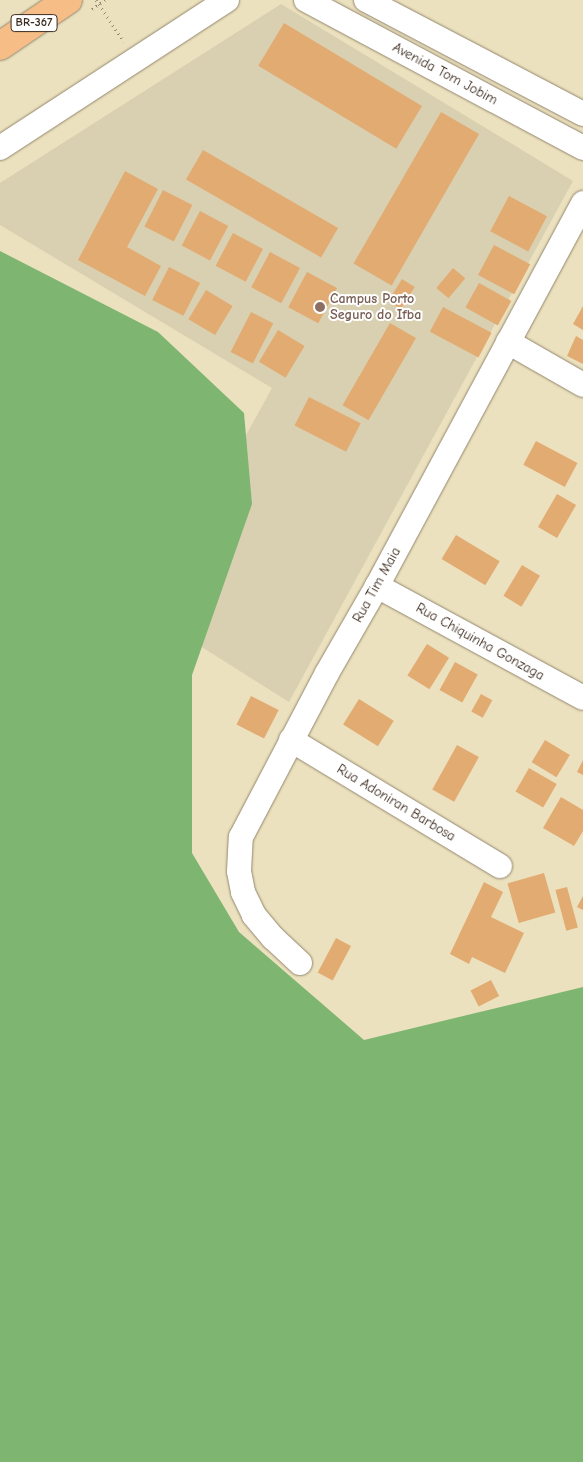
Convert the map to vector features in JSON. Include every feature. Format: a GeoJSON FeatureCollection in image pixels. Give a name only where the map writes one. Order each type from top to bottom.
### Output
{"type":"FeatureCollection","features":[{"type":"Feature","properties":{"kind":"main road","name":"BR-367"},"geometry":{"type":"LineString","coordinates":[[0,46],[68,0]]}},
{"type":"Feature","properties":{"kind":"street"},"geometry":{"type":"LineString","coordinates":[[0,148],[228,0]]}},
{"type":"Feature","properties":{"kind":"street","name":"Avenida Tom Jobim"},"geometry":{"type":"LineString","coordinates":[[306,0],[583,148]]}},
{"type":"Feature","properties":{"kind":"street","name":"Avenida Tom Jobim"},"geometry":{"type":"LineString","coordinates":[[366,0],[583,114]]}},
{"type":"Feature","properties":{"kind":"street","name":"Rua Tim Maia"},"geometry":{"type":"LineString","coordinates":[[300,963],[273,938],[254,915],[243,892],[239,871],[241,837],[583,203]]}},
{"type":"Feature","properties":{"kind":"street"},"geometry":{"type":"LineString","coordinates":[[508,342],[583,385]]}},
{"type":"Feature","properties":{"kind":"street","name":"Rua Chiquinha Gonzaga"},"geometry":{"type":"LineString","coordinates":[[377,586],[583,698]]}},
{"type":"Feature","properties":{"kind":"street","name":"Rua Adoniran Barbosa"},"geometry":{"type":"LineString","coordinates":[[292,740],[500,866]]}},
{"type":"Feature","properties":{"kind":"path"},"geometry":{"type":"LineString","coordinates":[[96,0],[136,58]]}},
{"type":"Feature","properties":{"kind":"shaded area","name":"Campus Porto Seguro do Ifba"},"geometry":{"type":"Polygon","coordinates":[[[281,4],[573,181],[289,702],[148,613],[272,388],[0,225],[0,183],[281,4]]]}},
{"type":"Feature","properties":{"kind":"green space"},"geometry":{"type":"Polygon","coordinates":[[[0,251],[158,332],[244,413],[252,504],[192,675],[192,853],[239,932],[364,1040],[583,987],[583,1462],[0,1462],[0,251]]]}},
{"type":"Feature","properties":{"kind":"building"},"geometry":{"type":"Polygon","coordinates":[[[284,23],[422,106],[396,149],[258,66],[284,23]]]}},
{"type":"Feature","properties":{"kind":"building"},"geometry":{"type":"Polygon","coordinates":[[[441,112],[479,134],[392,286],[354,264],[441,112]]]}},
{"type":"Feature","properties":{"kind":"building"},"geometry":{"type":"Polygon","coordinates":[[[203,150],[338,228],[321,257],[186,179],[203,150]]]}},
{"type":"Feature","properties":{"kind":"building"},"geometry":{"type":"Polygon","coordinates":[[[125,171],[158,189],[127,247],[161,266],[145,296],[78,260],[125,171]]]}},
{"type":"Feature","properties":{"kind":"building"},"geometry":{"type":"Polygon","coordinates":[[[163,190],[192,205],[174,242],[144,227],[163,190]]]}},
{"type":"Feature","properties":{"kind":"building"},"geometry":{"type":"Polygon","coordinates":[[[509,196],[547,216],[528,252],[490,231],[509,196]]]}},
{"type":"Feature","properties":{"kind":"building"},"geometry":{"type":"Polygon","coordinates":[[[200,211],[228,226],[210,260],[182,245],[200,211]]]}},
{"type":"Feature","properties":{"kind":"building"},"geometry":{"type":"Polygon","coordinates":[[[233,233],[263,249],[246,282],[216,266],[233,233]]]}},
{"type":"Feature","properties":{"kind":"building"},"geometry":{"type":"Polygon","coordinates":[[[494,245],[530,264],[514,294],[478,275],[494,245]]]}},
{"type":"Feature","properties":{"kind":"building"},"geometry":{"type":"Polygon","coordinates":[[[270,252],[300,268],[281,303],[251,287],[270,252]]]}},
{"type":"Feature","properties":{"kind":"building"},"geometry":{"type":"Polygon","coordinates":[[[169,267],[200,283],[183,316],[152,300],[169,267]]]}},
{"type":"Feature","properties":{"kind":"building"},"geometry":{"type":"Polygon","coordinates":[[[453,268],[465,278],[449,298],[436,288],[453,268]]]}},
{"type":"Feature","properties":{"kind":"building"},"geometry":{"type":"Polygon","coordinates":[[[307,272],[337,288],[318,323],[288,307],[307,272]]]}},
{"type":"Feature","properties":{"kind":"building"},"geometry":{"type":"Polygon","coordinates":[[[402,279],[415,287],[401,309],[388,301],[402,279]]]}},
{"type":"Feature","properties":{"kind":"building"},"geometry":{"type":"Polygon","coordinates":[[[479,283],[511,301],[498,325],[465,307],[479,283]]]}},
{"type":"Feature","properties":{"kind":"building"},"geometry":{"type":"Polygon","coordinates":[[[206,290],[233,306],[215,335],[188,319],[206,290]]]}},
{"type":"Feature","properties":{"kind":"building"},"geometry":{"type":"Polygon","coordinates":[[[583,306],[583,330],[573,324],[583,306]]]}},
{"type":"Feature","properties":{"kind":"building"},"geometry":{"type":"Polygon","coordinates":[[[443,307],[492,333],[478,358],[430,332],[443,307]]]}},
{"type":"Feature","properties":{"kind":"building"},"geometry":{"type":"Polygon","coordinates":[[[251,312],[273,323],[253,363],[231,352],[251,312]]]}},
{"type":"Feature","properties":{"kind":"building"},"geometry":{"type":"Polygon","coordinates":[[[390,323],[416,338],[368,420],[342,405],[390,323]]]}},
{"type":"Feature","properties":{"kind":"building"},"geometry":{"type":"Polygon","coordinates":[[[278,330],[305,346],[286,378],[259,362],[278,330]]]}},
{"type":"Feature","properties":{"kind":"building"},"geometry":{"type":"Polygon","coordinates":[[[576,336],[583,340],[583,364],[567,356],[576,336]]]}},
{"type":"Feature","properties":{"kind":"building"},"geometry":{"type":"Polygon","coordinates":[[[309,397],[361,423],[346,452],[294,426],[309,397]]]}},
{"type":"Feature","properties":{"kind":"building"},"geometry":{"type":"Polygon","coordinates":[[[536,441],[577,463],[565,487],[523,465],[536,441]]]}},
{"type":"Feature","properties":{"kind":"building"},"geometry":{"type":"Polygon","coordinates":[[[557,494],[576,505],[557,538],[538,527],[557,494]]]}},
{"type":"Feature","properties":{"kind":"building"},"geometry":{"type":"Polygon","coordinates":[[[456,535],[500,561],[485,585],[442,559],[456,535]]]}},
{"type":"Feature","properties":{"kind":"building"},"geometry":{"type":"Polygon","coordinates":[[[522,565],[540,576],[521,607],[503,596],[522,565]]]}},
{"type":"Feature","properties":{"kind":"building"},"geometry":{"type":"Polygon","coordinates":[[[427,644],[449,658],[429,689],[407,675],[427,644]]]}},
{"type":"Feature","properties":{"kind":"building"},"geometry":{"type":"Polygon","coordinates":[[[455,662],[478,675],[462,703],[439,690],[455,662]]]}},
{"type":"Feature","properties":{"kind":"building"},"geometry":{"type":"Polygon","coordinates":[[[481,694],[492,700],[483,718],[471,711],[481,694]]]}},
{"type":"Feature","properties":{"kind":"building"},"geometry":{"type":"Polygon","coordinates":[[[251,696],[279,710],[264,739],[236,725],[251,696]]]}},
{"type":"Feature","properties":{"kind":"building"},"geometry":{"type":"Polygon","coordinates":[[[359,699],[394,721],[378,746],[343,724],[359,699]]]}},
{"type":"Feature","properties":{"kind":"building"},"geometry":{"type":"Polygon","coordinates":[[[545,740],[570,755],[556,777],[532,762],[545,740]]]}},
{"type":"Feature","properties":{"kind":"building"},"geometry":{"type":"Polygon","coordinates":[[[457,745],[479,757],[454,802],[432,790],[457,745]]]}},
{"type":"Feature","properties":{"kind":"building"},"geometry":{"type":"Polygon","coordinates":[[[583,760],[583,775],[577,772],[583,760]]]}},
{"type":"Feature","properties":{"kind":"building"},"geometry":{"type":"Polygon","coordinates":[[[529,768],[557,784],[543,807],[516,791],[529,768]]]}},
{"type":"Feature","properties":{"kind":"building"},"geometry":{"type":"Polygon","coordinates":[[[561,797],[583,810],[583,831],[574,846],[543,828],[561,797]]]}},
{"type":"Feature","properties":{"kind":"building"},"geometry":{"type":"Polygon","coordinates":[[[544,873],[555,912],[519,923],[507,883],[544,873]]]}},
{"type":"Feature","properties":{"kind":"building"},"geometry":{"type":"Polygon","coordinates":[[[484,882],[503,892],[491,917],[524,933],[505,973],[472,957],[469,964],[450,954],[484,882]]]}},
{"type":"Feature","properties":{"kind":"building"},"geometry":{"type":"Polygon","coordinates":[[[567,887],[578,928],[566,931],[555,890],[567,887]]]}},
{"type":"Feature","properties":{"kind":"building"},"geometry":{"type":"Polygon","coordinates":[[[583,896],[583,910],[577,907],[583,896]]]}},
{"type":"Feature","properties":{"kind":"building"},"geometry":{"type":"Polygon","coordinates":[[[336,938],[351,946],[333,980],[318,972],[336,938]]]}},
{"type":"Feature","properties":{"kind":"building"},"geometry":{"type":"Polygon","coordinates":[[[491,980],[499,996],[479,1006],[471,990],[491,980]]]}},
{"type":"Feature","properties":{"kind":"place","name":"Campus Porto Seguro do Ifba"},"geometry":{"type":"Point","coordinates":[320,307]}}]}
